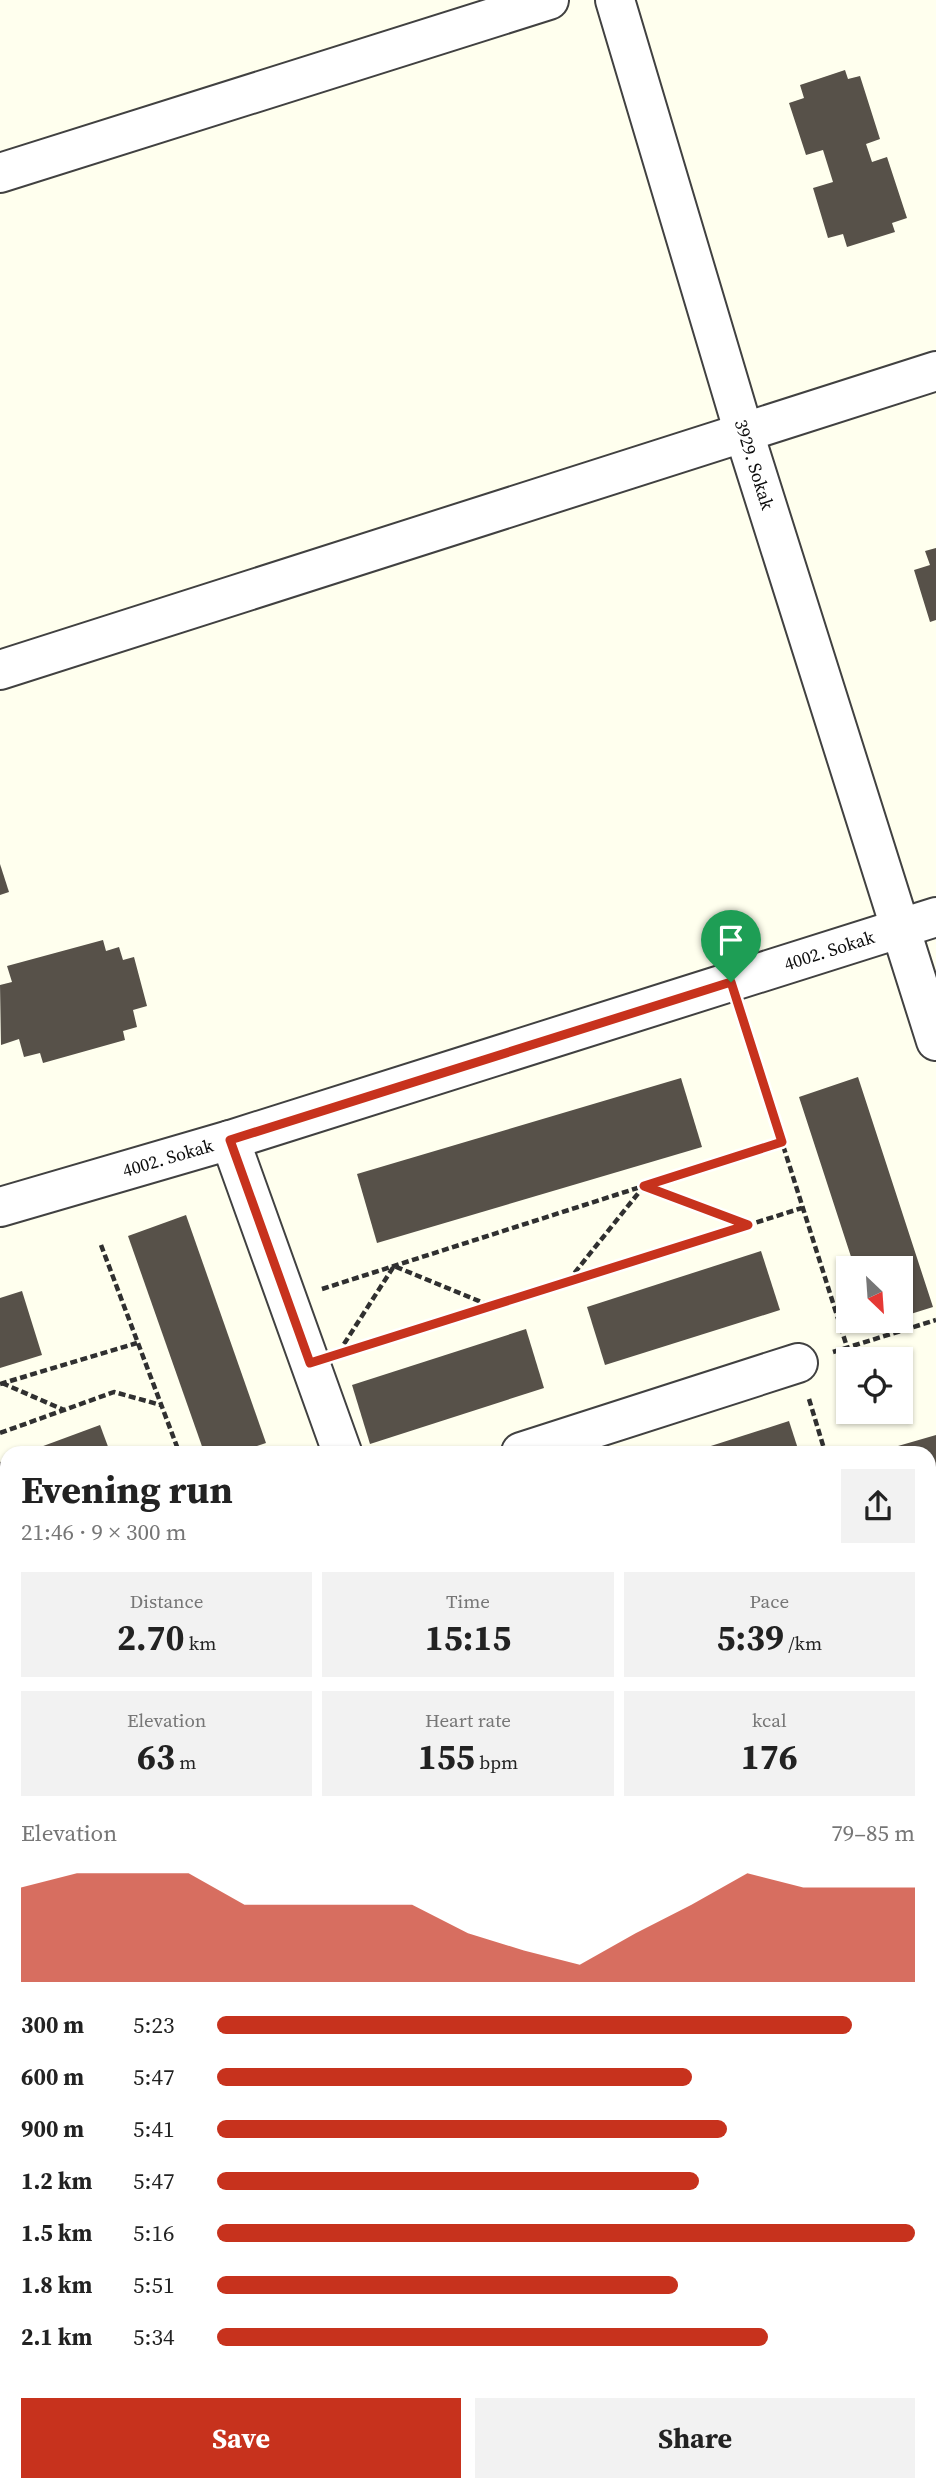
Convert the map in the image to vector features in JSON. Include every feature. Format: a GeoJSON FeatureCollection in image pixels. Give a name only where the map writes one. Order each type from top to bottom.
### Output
{"type":"FeatureCollection","features":[{"type":"Feature","properties":{"kind":"street"},"geometry":{"type":"LineString","coordinates":[[0,173],[550,0]]}},
{"type":"Feature","properties":{"kind":"street","name":"3929. Sokak"},"geometry":{"type":"LineString","coordinates":[[615,0],[744,433],[936,1041]]}},
{"type":"Feature","properties":{"kind":"street"},"geometry":{"type":"LineString","coordinates":[[0,670],[936,372]]}},
{"type":"Feature","properties":{"kind":"street","name":"4002. Sokak"},"geometry":{"type":"LineString","coordinates":[[0,1206],[230,1140],[936,917]]}},
{"type":"Feature","properties":{"kind":"street"},"geometry":{"type":"LineString","coordinates":[[230,1140],[340,1446]]}},
{"type":"Feature","properties":{"kind":"street"},"geometry":{"type":"LineString","coordinates":[[539,1446],[798,1363]]}},
{"type":"Feature","properties":{"kind":"path"},"geometry":{"type":"LineString","coordinates":[[731,982],[846,1347],[936,1320]]}},
{"type":"Feature","properties":{"kind":"path"},"geometry":{"type":"LineString","coordinates":[[288,1300],[782,1142]]}},
{"type":"Feature","properties":{"kind":"path"},"geometry":{"type":"LineString","coordinates":[[644,1186],[748,1225]]}},
{"type":"Feature","properties":{"kind":"path"},"geometry":{"type":"LineString","coordinates":[[567,1282],[644,1186]]}},
{"type":"Feature","properties":{"kind":"path"},"geometry":{"type":"LineString","coordinates":[[394,1266],[338,1354],[802,1208]]}},
{"type":"Feature","properties":{"kind":"path"},"geometry":{"type":"LineString","coordinates":[[101,1245],[177,1446]]}},
{"type":"Feature","properties":{"kind":"path"},"geometry":{"type":"LineString","coordinates":[[394,1266],[492,1306]]}},
{"type":"Feature","properties":{"kind":"path"},"geometry":{"type":"LineString","coordinates":[[1,1384],[137,1343]]}},
{"type":"Feature","properties":{"kind":"path"},"geometry":{"type":"LineString","coordinates":[[798,1363],[823,1446]]}},
{"type":"Feature","properties":{"kind":"path"},"geometry":{"type":"LineString","coordinates":[[1,1384],[64,1410]]}},
{"type":"Feature","properties":{"kind":"path"},"geometry":{"type":"LineString","coordinates":[[0,1433],[114,1392],[161,1405]]}},
{"type":"Feature","properties":{"kind":"building"},"geometry":{"type":"Polygon","coordinates":[[[845,70],[848,79],[860,76],[880,139],[866,144],[872,162],[887,157],[907,218],[892,223],[895,232],[847,247],[843,234],[828,238],[813,188],[833,182],[823,150],[806,155],[789,103],[804,98],[800,85],[845,70]]]}},
{"type":"Feature","properties":{"kind":"building"},"geometry":{"type":"Polygon","coordinates":[[[936,548],[936,620],[930,622],[914,570],[930,565],[925,551],[936,548]]]}},
{"type":"Feature","properties":{"kind":"building"},"geometry":{"type":"Polygon","coordinates":[[[0,864],[9,892],[0,895],[0,864]]]}},
{"type":"Feature","properties":{"kind":"building"},"geometry":{"type":"Polygon","coordinates":[[[103,940],[106,951],[119,947],[123,960],[134,957],[147,1006],[133,1010],[137,1027],[123,1031],[125,1040],[43,1063],[40,1053],[24,1057],[19,1039],[1,1045],[0,985],[12,982],[7,966],[103,940]]]}},
{"type":"Feature","properties":{"kind":"building"},"geometry":{"type":"Polygon","coordinates":[[[858,1077],[933,1307],[914,1313],[914,1256],[851,1256],[799,1097],[858,1077]]]}},
{"type":"Feature","properties":{"kind":"building"},"geometry":{"type":"Polygon","coordinates":[[[681,1078],[702,1147],[377,1243],[357,1174],[681,1078]]]}},
{"type":"Feature","properties":{"kind":"building"},"geometry":{"type":"Polygon","coordinates":[[[186,1215],[266,1443],[257,1446],[202,1446],[128,1236],[186,1215]]]}},
{"type":"Feature","properties":{"kind":"building"},"geometry":{"type":"Polygon","coordinates":[[[761,1251],[780,1310],[605,1365],[587,1307],[761,1251]]]}},
{"type":"Feature","properties":{"kind":"building"},"geometry":{"type":"Polygon","coordinates":[[[22,1291],[42,1355],[0,1368],[0,1298],[22,1291]]]}},
{"type":"Feature","properties":{"kind":"building"},"geometry":{"type":"Polygon","coordinates":[[[526,1329],[544,1388],[370,1444],[352,1385],[526,1329]]]}},
{"type":"Feature","properties":{"kind":"building"},"geometry":{"type":"Polygon","coordinates":[[[789,1421],[797,1446],[711,1446],[789,1421]]]}},
{"type":"Feature","properties":{"kind":"building"},"geometry":{"type":"Polygon","coordinates":[[[100,1425],[108,1446],[43,1446],[100,1425]]]}},
{"type":"Feature","properties":{"kind":"building"},"geometry":{"type":"Polygon","coordinates":[[[936,1435],[936,1446],[898,1446],[936,1435]]]}},
{"type":"Feature","properties":{"kind":"route"},"geometry":{"type":"LineString","coordinates":[[731,982],[782,1142],[644,1186],[748,1225],[310,1363],[230,1140],[731,982]]}}]}
